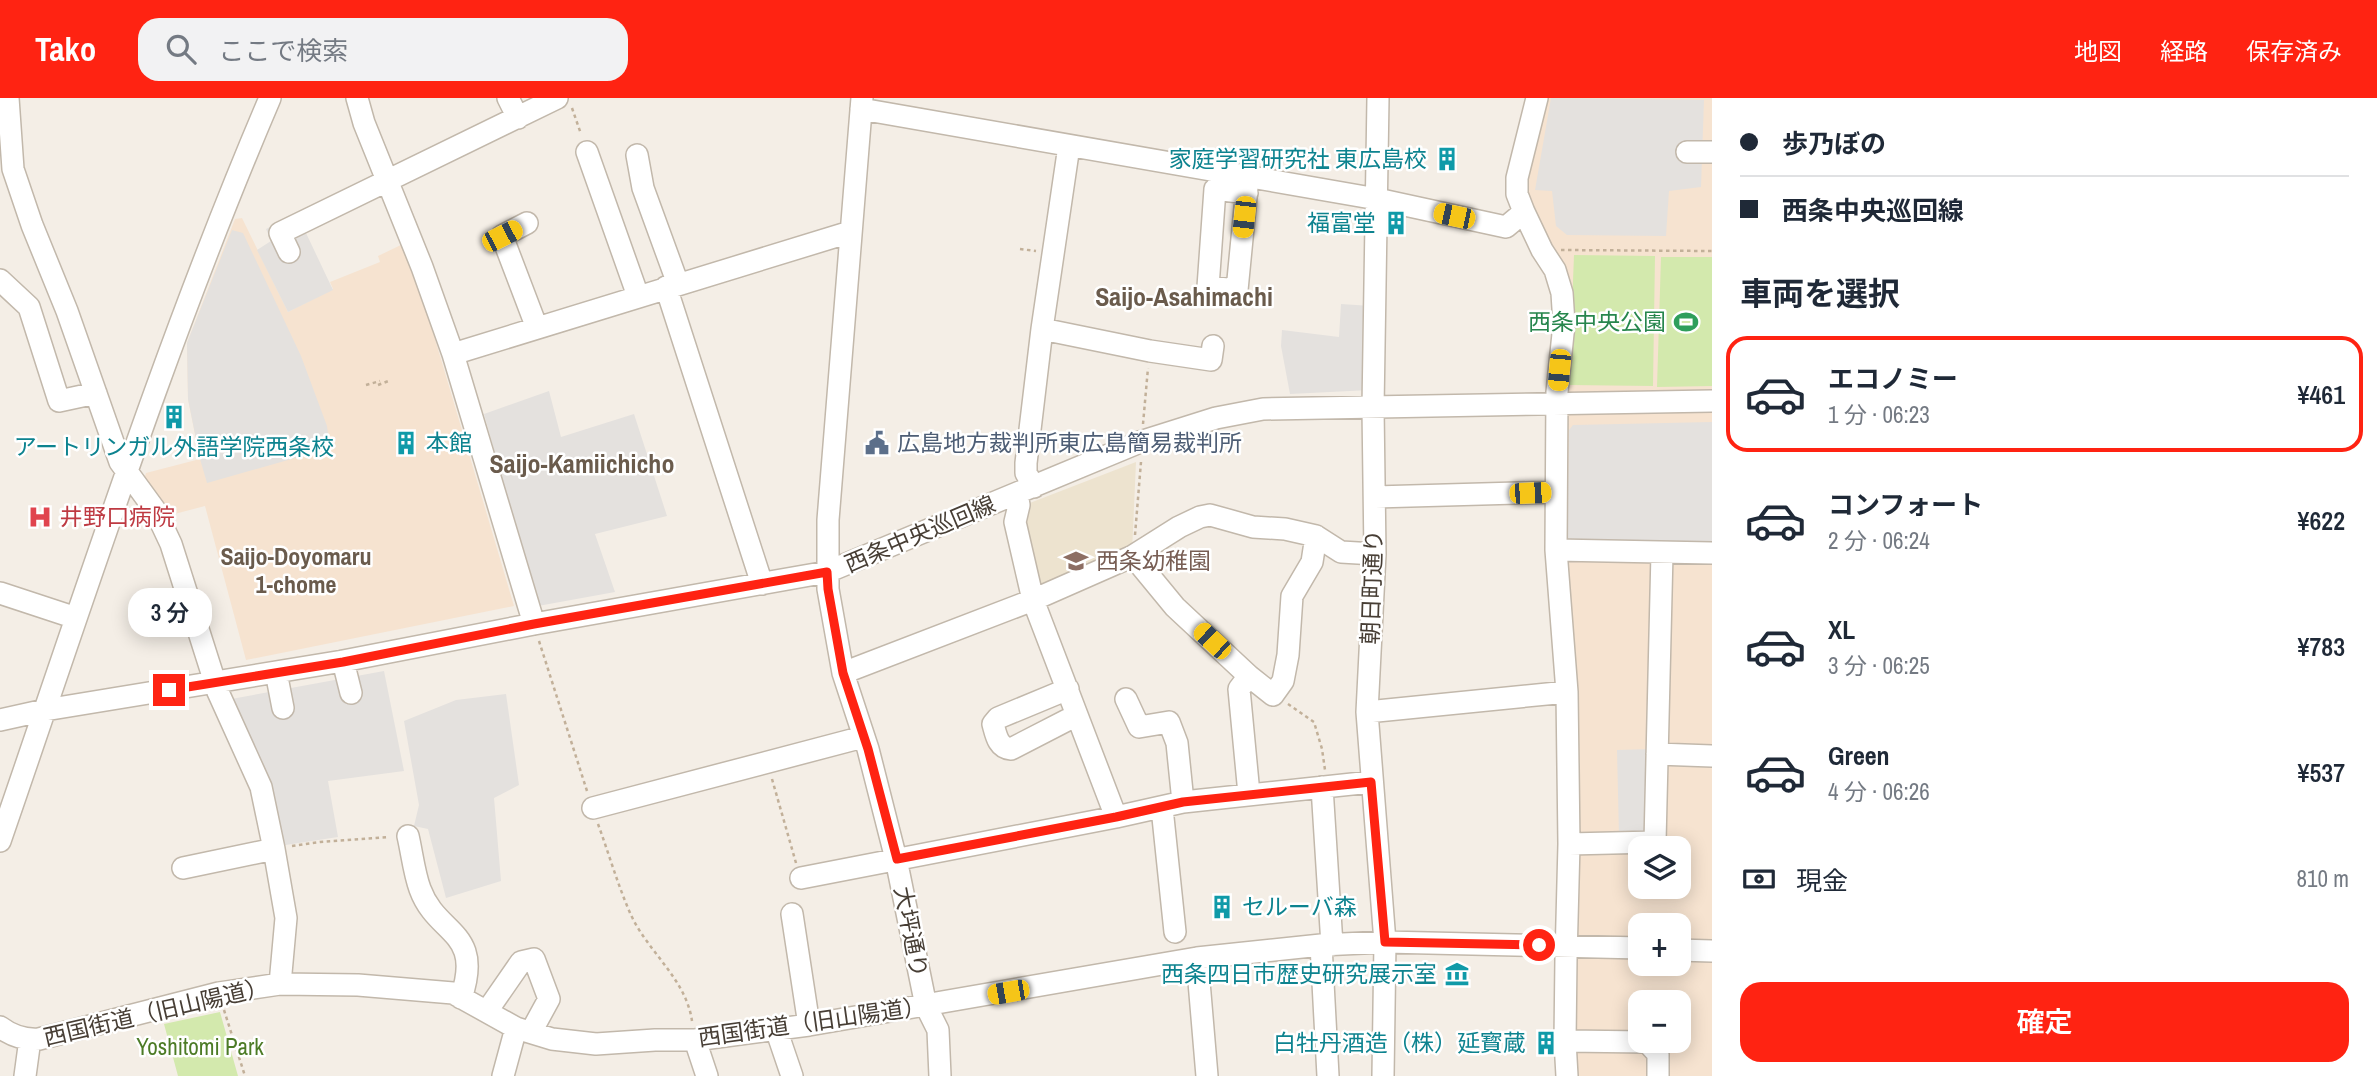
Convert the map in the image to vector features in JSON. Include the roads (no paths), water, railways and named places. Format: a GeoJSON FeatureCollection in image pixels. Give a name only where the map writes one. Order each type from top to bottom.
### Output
{"type":"FeatureCollection","features":[{"type":"Feature","properties":{"kind":"street"},"geometry":{"type":"LineString","coordinates":[[8,98],[9,144],[13,169],[32,225],[67,312],[120,462],[155,510],[171,544],[215,682],[261,787],[286,918],[280,984]]}},
{"type":"Feature","properties":{"kind":"street"},"geometry":{"type":"LineString","coordinates":[[0,841],[125,471],[178,324],[270,98]]}},
{"type":"Feature","properties":{"kind":"street"},"geometry":{"type":"LineString","coordinates":[[357,98],[363,123],[453,354],[534,624]]}},
{"type":"Feature","properties":{"kind":"street"},"geometry":{"type":"LineString","coordinates":[[508,98],[518,118]]}},
{"type":"Feature","properties":{"kind":"street"},"geometry":{"type":"LineString","coordinates":[[289,251],[280,233],[557,98]]}},
{"type":"Feature","properties":{"kind":"street","name":"朝日町通り"},"geometry":{"type":"LineString","coordinates":[[1378,98],[1373,408],[1375,554],[1367,712],[1385,942],[1383,1076]]}},
{"type":"Feature","properties":{"kind":"street"},"geometry":{"type":"LineString","coordinates":[[1536,98],[1517,178],[1517,194],[1542,250],[1555,270],[1562,293],[1564,324],[1557,405],[1556,550],[1567,692],[1567,1076]]}},
{"type":"Feature","properties":{"kind":"street"},"geometry":{"type":"LineString","coordinates":[[862,104],[1248,185],[1377,199],[1506,227],[1524,212]]}},
{"type":"Feature","properties":{"kind":"street","name":"大坪通り"},"geometry":{"type":"LineString","coordinates":[[862,104],[828,520],[828,589],[843,673],[897,859],[926,1006],[938,1030],[940,1076]]}},
{"type":"Feature","properties":{"kind":"street"},"geometry":{"type":"LineString","coordinates":[[1069,146],[1042,329],[1025,490],[1015,522],[1033,600],[1116,817]]}},
{"type":"Feature","properties":{"kind":"street"},"geometry":{"type":"LineString","coordinates":[[587,152],[638,296]]}},
{"type":"Feature","properties":{"kind":"street"},"geometry":{"type":"LineString","coordinates":[[637,155],[643,188],[762,584]]}},
{"type":"Feature","properties":{"kind":"street"},"geometry":{"type":"LineString","coordinates":[[527,223],[502,236],[537,328]]}},
{"type":"Feature","properties":{"kind":"street"},"geometry":{"type":"LineString","coordinates":[[453,354],[850,232]]}},
{"type":"Feature","properties":{"kind":"street"},"geometry":{"type":"LineString","coordinates":[[0,280],[29,307],[58,401],[96,393]]}},
{"type":"Feature","properties":{"kind":"street"},"geometry":{"type":"LineString","coordinates":[[1042,329],[1150,351],[1211,360],[1213,346]]}},
{"type":"Feature","properties":{"kind":"street","name":"西条中央巡回線"},"geometry":{"type":"LineString","coordinates":[[0,720],[45,710],[343,662],[534,624],[827,572],[1140,442],[1216,418],[1263,410],[1712,401]]}},
{"type":"Feature","properties":{"kind":"street"},"geometry":{"type":"LineString","coordinates":[[1375,497],[1556,492]]}},
{"type":"Feature","properties":{"kind":"street"},"geometry":{"type":"LineString","coordinates":[[843,673],[1033,600],[1133,556],[1199,517],[1210,515],[1253,527],[1285,529],[1316,536],[1340,552],[1375,554]]}},
{"type":"Feature","properties":{"kind":"street"},"geometry":{"type":"LineString","coordinates":[[1133,556],[1175,607],[1273,695],[1283,681],[1288,655],[1292,596],[1312,562],[1316,536]]}},
{"type":"Feature","properties":{"kind":"street"},"geometry":{"type":"LineString","coordinates":[[1556,550],[1712,553]]}},
{"type":"Feature","properties":{"kind":"street"},"geometry":{"type":"LineString","coordinates":[[1569,844],[1656,842],[1662,553]]}},
{"type":"Feature","properties":{"kind":"street"},"geometry":{"type":"LineString","coordinates":[[0,593],[76,618]]}},
{"type":"Feature","properties":{"kind":"street"},"geometry":{"type":"LineString","coordinates":[[343,662],[351,693]]}},
{"type":"Feature","properties":{"kind":"street"},"geometry":{"type":"LineString","coordinates":[[276,672],[283,708]]}},
{"type":"Feature","properties":{"kind":"street"},"geometry":{"type":"LineString","coordinates":[[1249,676],[1239,689],[1249,794]]}},
{"type":"Feature","properties":{"kind":"street"},"geometry":{"type":"LineString","coordinates":[[1068,689],[998,718],[993,724],[994,730],[1000,745],[1011,749],[1077,715]]}},
{"type":"Feature","properties":{"kind":"street"},"geometry":{"type":"LineString","coordinates":[[1367,712],[1567,692]]}},
{"type":"Feature","properties":{"kind":"street"},"geometry":{"type":"LineString","coordinates":[[1126,699],[1139,727],[1169,722],[1177,743],[1183,802]]}},
{"type":"Feature","properties":{"kind":"street"},"geometry":{"type":"LineString","coordinates":[[593,808],[863,737]]}},
{"type":"Feature","properties":{"kind":"street"},"geometry":{"type":"LineString","coordinates":[[1657,754],[1712,756]]}},
{"type":"Feature","properties":{"kind":"street"},"geometry":{"type":"LineString","coordinates":[[801,878],[1183,802],[1371,782]]}},
{"type":"Feature","properties":{"kind":"street"},"geometry":{"type":"LineString","coordinates":[[1325,787],[1328,1076]]}},
{"type":"Feature","properties":{"kind":"street"},"geometry":{"type":"LineString","coordinates":[[1162,808],[1175,932]]}},
{"type":"Feature","properties":{"kind":"street"},"geometry":{"type":"LineString","coordinates":[[408,836],[420,890],[430,907],[462,941],[467,958],[466,984],[461,998]]}},
{"type":"Feature","properties":{"kind":"street"},"geometry":{"type":"LineString","coordinates":[[183,868],[274,849]]}},
{"type":"Feature","properties":{"kind":"street"},"geometry":{"type":"LineString","coordinates":[[792,914],[809,1025]]}},
{"type":"Feature","properties":{"kind":"street","name":"西国街道（旧山陽道）"},"geometry":{"type":"LineString","coordinates":[[0,1027],[9,1034],[30,1040],[219,993],[280,984],[358,985],[453,993],[524,1030],[552,1039],[596,1044],[695,1040],[926,1006],[1197,958],[1327,945],[1385,942],[1628,948]]}},
{"type":"Feature","properties":{"kind":"street"},"geometry":{"type":"LineString","coordinates":[[1691,950],[1712,951]]}},
{"type":"Feature","properties":{"kind":"street"},"geometry":{"type":"LineString","coordinates":[[487,1011],[522,962],[534,958],[549,999],[524,1030],[503,1076]]}},
{"type":"Feature","properties":{"kind":"street"},"geometry":{"type":"LineString","coordinates":[[1197,958],[1207,1076]]}},
{"type":"Feature","properties":{"kind":"street"},"geometry":{"type":"LineString","coordinates":[[776,1029],[792,1076]]}},
{"type":"Feature","properties":{"kind":"street"},"geometry":{"type":"LineString","coordinates":[[25,1076],[30,1040]]}},
{"type":"Feature","properties":{"kind":"street"},"geometry":{"type":"LineString","coordinates":[[695,1040],[706,1076]]}},
{"type":"Feature","properties":{"kind":"street"},"geometry":{"type":"LineString","coordinates":[[1565,1041],[1647,1042],[1658,1054],[1658,1076]]}},
{"type":"Feature","properties":{"kind":"place","name":"家庭学習研究社 東広島校"},"geometry":{"type":"Point","coordinates":[1447,159]}},
{"type":"Feature","properties":{"kind":"place","name":"福富堂"},"geometry":{"type":"Point","coordinates":[1396,223]}},
{"type":"Feature","properties":{"kind":"place","name":"西条中央公園"},"geometry":{"type":"Point","coordinates":[1686,322]}},
{"type":"Feature","properties":{"kind":"place","name":"アートリンガル外語学院西条校"},"geometry":{"type":"Point","coordinates":[174,417]}},
{"type":"Feature","properties":{"kind":"place","name":"本館"},"geometry":{"type":"Point","coordinates":[406,443]}},
{"type":"Feature","properties":{"kind":"place","name":"広島地方裁判所東広島簡易裁判所"},"geometry":{"type":"Point","coordinates":[877,443]}},
{"type":"Feature","properties":{"kind":"place","name":"井野口病院"},"geometry":{"type":"Point","coordinates":[40,517]}},
{"type":"Feature","properties":{"kind":"place","name":"西条幼稚園"},"geometry":{"type":"Point","coordinates":[1076,561]}},
{"type":"Feature","properties":{"kind":"place","name":"セルーバ森"},"geometry":{"type":"Point","coordinates":[1222,907]}},
{"type":"Feature","properties":{"kind":"place","name":"西条四日市歴史研究展示室"},"geometry":{"type":"Point","coordinates":[1457,974]}},
{"type":"Feature","properties":{"kind":"place","name":"白牡丹酒造（株）延寳蔵"},"geometry":{"type":"Point","coordinates":[1546,1043]}},
{"type":"Feature","properties":{"kind":"district","name":"Saijo-Asahimachi"},"geometry":{"type":"Point","coordinates":[1184,297]}},
{"type":"Feature","properties":{"kind":"district","name":"Saijo-Kamiichicho"},"geometry":{"type":"Point","coordinates":[582,464]}},
{"type":"Feature","properties":{"kind":"district","name":"Saijo-Doyomaru 1-chome"},"geometry":{"type":"Point","coordinates":[296,571]}},
{"type":"Feature","properties":{"kind":"park label","name":"Yoshitomi Park"},"geometry":{"type":"Point","coordinates":[200,1047]}}]}
